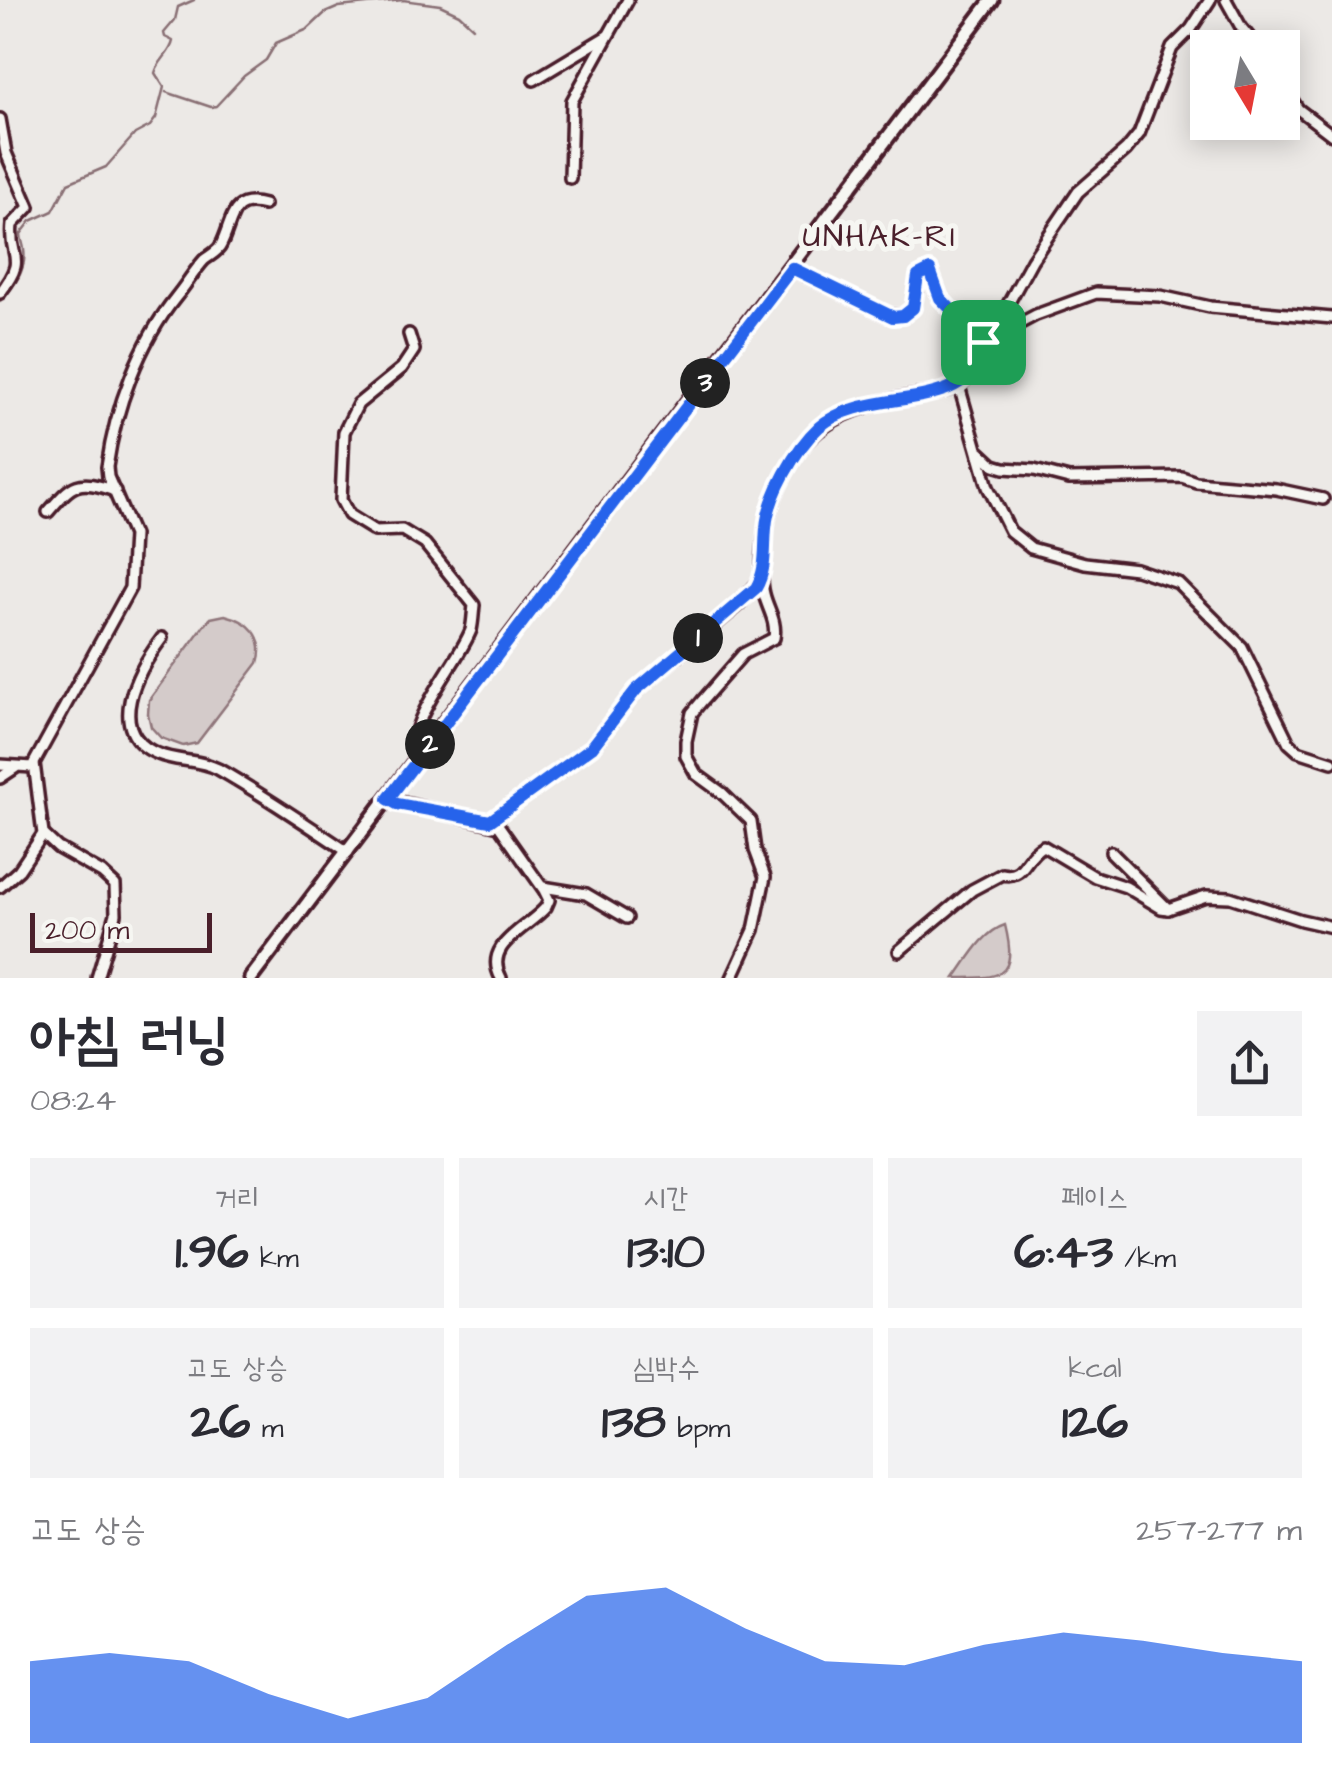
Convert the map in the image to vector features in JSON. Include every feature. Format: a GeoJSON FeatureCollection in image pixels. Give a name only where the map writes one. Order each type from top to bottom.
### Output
{"type":"FeatureCollection","features":[{"type":"Feature","properties":{"kind":"main road"},"geometry":{"type":"LineString","coordinates":[[251,978],[992,0]]}},
{"type":"Feature","properties":{"kind":"street"},"geometry":{"type":"LineString","coordinates":[[570,178],[572,101],[628,0]]}},
{"type":"Feature","properties":{"kind":"street"},"geometry":{"type":"LineString","coordinates":[[732,978],[754,930],[765,877],[755,850],[751,821],[696,774],[685,749],[696,707],[743,654],[774,638],[775,623],[763,593],[762,577],[766,524],[783,476],[818,428],[858,406],[959,386],[976,365],[983,342],[995,328],[1050,230],[1078,192],[1140,134],[1172,48],[1191,29],[1210,0]]}},
{"type":"Feature","properties":{"kind":"street"},"geometry":{"type":"LineString","coordinates":[[1226,0],[1243,30]]}},
{"type":"Feature","properties":{"kind":"street"},"geometry":{"type":"LineString","coordinates":[[534,80],[610,35]]}},
{"type":"Feature","properties":{"kind":"street"},"geometry":{"type":"LineString","coordinates":[[1300,111],[1332,135]]}},
{"type":"Feature","properties":{"kind":"street"},"geometry":{"type":"LineString","coordinates":[[0,119],[6,153],[29,206],[12,226],[16,265],[0,293]]}},
{"type":"Feature","properties":{"kind":"street"},"geometry":{"type":"LineString","coordinates":[[0,887],[19,870],[43,834],[40,791],[33,767],[130,588],[134,540],[108,477],[108,460],[123,402],[151,334],[201,264],[220,247],[227,226],[242,204],[264,205]]}},
{"type":"Feature","properties":{"kind":"street"},"geometry":{"type":"LineString","coordinates":[[792,268],[893,317],[903,316],[913,308],[918,276],[930,270],[940,298],[983,342]]}},
{"type":"Feature","properties":{"kind":"street"},"geometry":{"type":"LineString","coordinates":[[983,342],[1036,314],[1096,293],[1160,296],[1210,307],[1332,318]]}},
{"type":"Feature","properties":{"kind":"street"},"geometry":{"type":"LineString","coordinates":[[409,334],[414,350],[402,368],[358,404],[344,432],[341,500],[348,514],[375,531],[402,530],[424,544],[474,605],[471,628],[416,730],[412,753],[416,762]]}},
{"type":"Feature","properties":{"kind":"street"},"geometry":{"type":"LineString","coordinates":[[959,386],[998,513],[1024,544],[1085,563],[1136,569],[1178,583],[1242,647],[1289,744],[1332,762]]}},
{"type":"Feature","properties":{"kind":"street"},"geometry":{"type":"LineString","coordinates":[[979,450],[1004,468],[1034,470],[1070,480],[1182,477],[1323,499]]}},
{"type":"Feature","properties":{"kind":"street"},"geometry":{"type":"LineString","coordinates":[[48,512],[67,488],[78,484],[116,491]]}},
{"type":"Feature","properties":{"kind":"street"},"geometry":{"type":"LineString","coordinates":[[490,821],[592,747],[636,690],[749,595],[762,577]]}},
{"type":"Feature","properties":{"kind":"street"},"geometry":{"type":"LineString","coordinates":[[162,638],[131,690],[127,711],[134,733],[144,747],[161,756],[212,766],[348,852]]}},
{"type":"Feature","properties":{"kind":"street"},"geometry":{"type":"LineString","coordinates":[[0,765],[33,767]]}},
{"type":"Feature","properties":{"kind":"street"},"geometry":{"type":"LineString","coordinates":[[0,778],[18,766]]}},
{"type":"Feature","properties":{"kind":"street"},"geometry":{"type":"LineString","coordinates":[[388,799],[490,821],[504,833],[549,900],[498,953],[496,965],[502,978]]}},
{"type":"Feature","properties":{"kind":"street"},"geometry":{"type":"LineString","coordinates":[[43,834],[115,886],[116,914],[97,978]]}},
{"type":"Feature","properties":{"kind":"street"},"geometry":{"type":"LineString","coordinates":[[899,951],[972,890],[1002,874],[1017,875],[1032,853],[1044,846],[1096,877],[1116,882],[1161,908],[1206,896],[1230,897],[1332,926]]}},
{"type":"Feature","properties":{"kind":"street"},"geometry":{"type":"LineString","coordinates":[[1110,852],[1168,909]]}},
{"type":"Feature","properties":{"kind":"street"},"geometry":{"type":"LineString","coordinates":[[540,886],[586,894],[627,918]]}},
{"type":"Feature","properties":{"kind":"shaded area"},"geometry":{"type":"Polygon","coordinates":[[[225,615],[242,621],[254,632],[260,645],[258,663],[197,743],[183,746],[161,738],[151,727],[149,700],[205,624],[211,618],[225,615]]]}},
{"type":"Feature","properties":{"kind":"shaded area"},"geometry":{"type":"Polygon","coordinates":[[[1005,925],[1009,956],[1002,971],[984,977],[955,978],[983,940],[1005,925]]]}},
{"type":"Feature","properties":{"kind":"waterway"},"geometry":{"type":"LineString","coordinates":[[0,301],[21,272],[21,234],[31,221],[53,211],[68,183],[106,167],[135,134],[156,118],[164,87],[155,73],[173,41],[164,33],[175,20],[178,7],[194,0]]}},
{"type":"Feature","properties":{"kind":"waterway"},"geometry":{"type":"LineString","coordinates":[[166,92],[216,106],[244,76],[266,60],[276,43],[308,29],[325,13],[339,7],[403,0],[440,5],[459,14],[473,27]]}},
{"type":"Feature","properties":{"kind":"district","name":"UNHAK-RI"},"geometry":{"type":"Point","coordinates":[880,235]}},
{"type":"Feature","properties":{"kind":"route"},"geometry":{"type":"LineString","coordinates":[[792,268],[893,317],[903,316],[913,308],[918,276],[930,270],[940,298],[983,342],[976,365],[959,386],[858,406],[818,428],[783,476],[766,524],[764,566],[756,588],[636,690],[598,740],[576,760],[490,821],[388,799],[792,268]]}}]}
